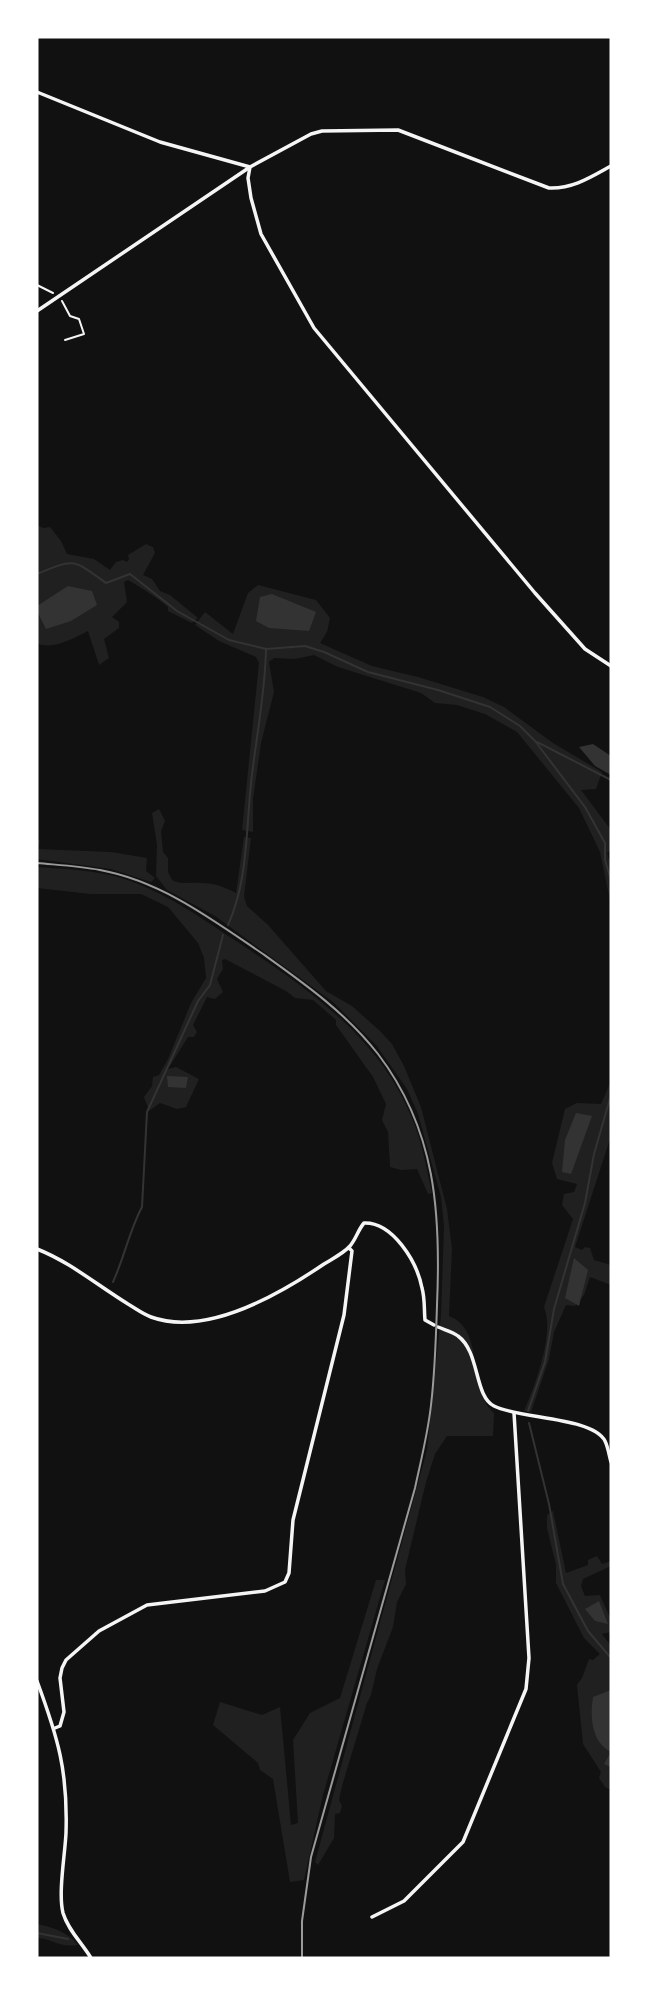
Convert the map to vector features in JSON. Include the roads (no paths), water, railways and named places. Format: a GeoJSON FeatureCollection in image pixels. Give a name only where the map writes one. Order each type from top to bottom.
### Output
{"type":"FeatureCollection","features":[{"type":"Feature","properties":{"kind":"street"},"geometry":{"type":"LineString","coordinates":[[37,92],[160,142],[250,167]]}},
{"type":"Feature","properties":{"kind":"street"},"geometry":{"type":"LineString","coordinates":[[37,312],[250,167],[311,134],[322,131],[370,128],[410,133],[549,188],[563,189],[585,181],[611,166]]}},
{"type":"Feature","properties":{"kind":"street"},"geometry":{"type":"LineString","coordinates":[[250,167],[248,178],[251,198],[261,234],[314,328],[528,585],[585,649],[611,666]]}},
{"type":"Feature","properties":{"kind":"street"},"geometry":{"type":"LineString","coordinates":[[37,1249],[73,1267],[149,1316],[174,1322],[206,1320],[254,1304],[302,1279],[349,1248],[364,1223],[370,1223],[388,1232],[416,1267],[422,1288],[425,1320],[463,1340],[475,1360],[485,1400],[491,1405],[514,1413],[586,1427],[605,1440],[611,1462]]}},
{"type":"Feature","properties":{"kind":"street"},"geometry":{"type":"LineString","coordinates":[[55,1728],[60,1726],[64,1712],[60,1678],[62,1668],[66,1660],[100,1631],[146,1605],[265,1591],[285,1582],[289,1573],[293,1520],[344,1315],[352,1251],[349,1248]]}},
{"type":"Feature","properties":{"kind":"street"},"geometry":{"type":"LineString","coordinates":[[372,1917],[404,1901],[463,1842],[526,1689],[529,1658],[514,1413]]}},
{"type":"Feature","properties":{"kind":"street"},"geometry":{"type":"LineString","coordinates":[[37,1681],[55,1728],[66,1794],[62,1904],[66,1921],[91,1958]]}},
{"type":"Feature","properties":{"kind":"waterway"},"geometry":{"type":"LineString","coordinates":[[37,574],[67,563],[80,565],[106,583],[130,574],[177,611],[229,640],[266,649],[305,646],[368,672],[490,707],[520,726],[535,741],[585,807],[605,843],[605,860],[611,880]]}},
{"type":"Feature","properties":{"kind":"waterway"},"geometry":{"type":"LineString","coordinates":[[228,925],[243,873],[266,650]]}},
{"type":"Feature","properties":{"kind":"waterway"},"geometry":{"type":"LineString","coordinates":[[537,742],[611,780]]}},
{"type":"Feature","properties":{"kind":"waterway"},"geometry":{"type":"LineString","coordinates":[[113,1282],[142,1207],[147,1112],[198,1001],[210,985],[223,935]]}},
{"type":"Feature","properties":{"kind":"waterway"},"geometry":{"type":"LineString","coordinates":[[528,1411],[545,1362],[554,1309],[585,1203],[594,1154],[611,1095]]}},
{"type":"Feature","properties":{"kind":"waterway"},"geometry":{"type":"LineString","coordinates":[[529,1423],[549,1504],[563,1584],[588,1631],[611,1658]]}},
{"type":"Feature","properties":{"kind":"waterway"},"geometry":{"type":"LineString","coordinates":[[37,1933],[68,1939]]}},
{"type":"Feature","properties":{"kind":"railway"},"geometry":{"type":"LineString","coordinates":[[37,863],[100,870],[122,875],[165,892],[225,928],[309,988],[339,1012],[378,1054],[412,1112],[431,1174],[438,1238],[438,1271],[434,1368],[428,1426],[415,1488],[311,1857],[302,1921],[302,1958]]}}]}
